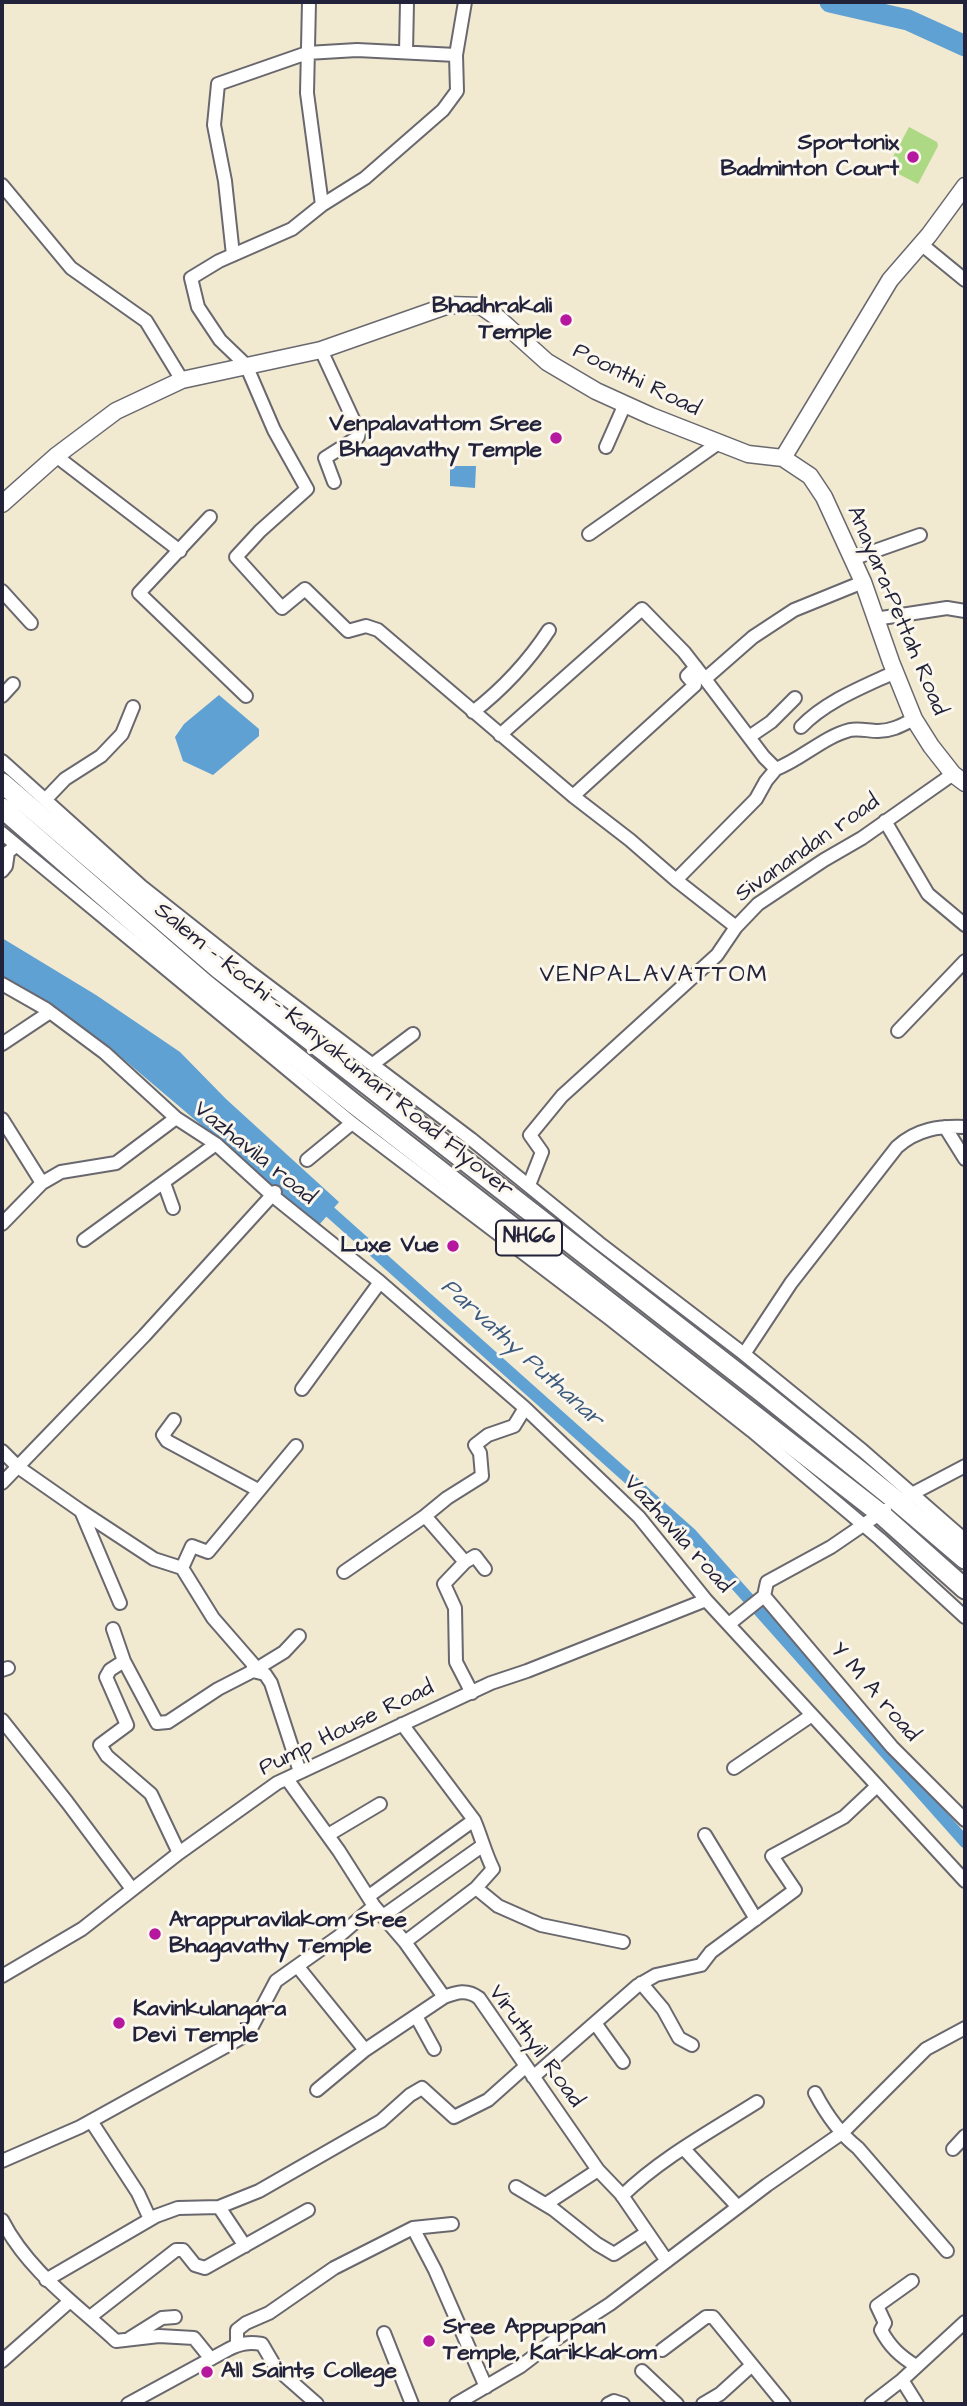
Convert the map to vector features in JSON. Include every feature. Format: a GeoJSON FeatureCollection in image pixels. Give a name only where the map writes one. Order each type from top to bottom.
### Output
{"type":"FeatureCollection","features":[{"type":"Feature","properties":{"kind":"highway","name":"Salem - Kochi - Kanyakumari Road Flyover"},"geometry":{"type":"LineString","coordinates":[[2,783],[219,969],[904,1498],[965,1559]]}},
{"type":"Feature","properties":{"kind":"highway","name":"Salem - Kochi - Kanyakumari Road Flyover"},"geometry":{"type":"LineString","coordinates":[[2,808],[205,984],[881,1514],[965,1589]]}},
{"type":"Feature","properties":{"kind":"main road"},"geometry":{"type":"LineString","coordinates":[[783,458],[890,280],[965,186]]}},
{"type":"Feature","properties":{"kind":"main road","name":"Poonthi Road"},"geometry":{"type":"LineString","coordinates":[[2,504],[57,456],[116,411],[182,380],[321,350],[449,305],[481,306],[548,362],[580,382],[625,404],[717,444],[748,454],[783,458]]}},
{"type":"Feature","properties":{"kind":"main road","name":"Anayara-Pettah Road"},"geometry":{"type":"LineString","coordinates":[[783,458],[810,476],[824,497],[863,582],[914,719],[931,746],[959,779]]}},
{"type":"Feature","properties":{"kind":"street"},"geometry":{"type":"LineString","coordinates":[[309,2],[307,93],[321,205]]}},
{"type":"Feature","properties":{"kind":"street"},"geometry":{"type":"LineString","coordinates":[[406,52],[407,2]]}},
{"type":"Feature","properties":{"kind":"street"},"geometry":{"type":"LineString","coordinates":[[465,2],[456,55],[457,91],[443,110],[365,178],[321,205],[292,229],[219,261],[191,278],[198,307],[220,340],[246,365],[274,430],[307,489],[260,531],[236,557],[282,608],[305,589],[348,631],[366,626],[378,630],[573,796],[736,927]]}},
{"type":"Feature","properties":{"kind":"street"},"geometry":{"type":"LineString","coordinates":[[233,255],[225,181],[214,125],[218,83],[307,53],[357,50],[456,55]]}},
{"type":"Feature","properties":{"kind":"street"},"geometry":{"type":"LineString","coordinates":[[2,185],[71,268],[146,321],[182,380]]}},
{"type":"Feature","properties":{"kind":"street"},"geometry":{"type":"LineString","coordinates":[[921,243],[965,280]]}},
{"type":"Feature","properties":{"kind":"street"},"geometry":{"type":"LineString","coordinates":[[321,350],[359,432],[358,437],[326,458],[334,482]]}},
{"type":"Feature","properties":{"kind":"street"},"geometry":{"type":"LineString","coordinates":[[606,447],[625,404]]}},
{"type":"Feature","properties":{"kind":"street"},"geometry":{"type":"LineString","coordinates":[[589,534],[717,444]]}},
{"type":"Feature","properties":{"kind":"street"},"geometry":{"type":"LineString","coordinates":[[57,456],[180,551]]}},
{"type":"Feature","properties":{"kind":"street"},"geometry":{"type":"LineString","coordinates":[[210,517],[139,593],[246,696]]}},
{"type":"Feature","properties":{"kind":"street"},"geometry":{"type":"LineString","coordinates":[[852,559],[920,535]]}},
{"type":"Feature","properties":{"kind":"street"},"geometry":{"type":"LineString","coordinates":[[705,679],[753,636],[794,610],[863,582]]}},
{"type":"Feature","properties":{"kind":"street"},"geometry":{"type":"LineString","coordinates":[[2,591],[31,623]]}},
{"type":"Feature","properties":{"kind":"street"},"geometry":{"type":"LineString","coordinates":[[876,619],[947,608],[965,611]]}},
{"type":"Feature","properties":{"kind":"street"},"geometry":{"type":"LineString","coordinates":[[500,735],[642,609],[696,667],[776,769]]}},
{"type":"Feature","properties":{"kind":"street"},"geometry":{"type":"LineString","coordinates":[[473,712],[500,691],[523,666],[549,629]]}},
{"type":"Feature","properties":{"kind":"street"},"geometry":{"type":"LineString","coordinates":[[573,796],[695,685],[687,676],[696,667]]}},
{"type":"Feature","properties":{"kind":"street"},"geometry":{"type":"LineString","coordinates":[[801,727],[811,716],[857,689],[895,672]]}},
{"type":"Feature","properties":{"kind":"street"},"geometry":{"type":"LineString","coordinates":[[2,696],[13,684]]}},
{"type":"Feature","properties":{"kind":"street"},"geometry":{"type":"LineString","coordinates":[[749,737],[771,722],[795,698]]}},
{"type":"Feature","properties":{"kind":"street"},"geometry":{"type":"LineString","coordinates":[[45,800],[65,779],[101,756],[122,734],[133,707]]}},
{"type":"Feature","properties":{"kind":"street"},"geometry":{"type":"LineString","coordinates":[[676,880],[756,799],[776,769],[850,730],[879,731],[898,728],[914,719]]}},
{"type":"Feature","properties":{"kind":"street"},"geometry":{"type":"LineString","coordinates":[[2,761],[151,894],[744,1354],[863,1451],[904,1498],[965,1540]]}},
{"type":"Feature","properties":{"kind":"street","name":"Sivanandan road"},"geometry":{"type":"LineString","coordinates":[[529,1185],[542,1152],[530,1135],[562,1096],[717,955],[736,927],[758,904],[885,821],[959,779]]}},
{"type":"Feature","properties":{"kind":"street"},"geometry":{"type":"LineString","coordinates":[[885,821],[928,894],[965,925]]}},
{"type":"Feature","properties":{"kind":"street"},"geometry":{"type":"LineString","coordinates":[[2,833],[352,1123],[682,1375],[864,1526],[965,1616]]}},
{"type":"Feature","properties":{"kind":"street"},"geometry":{"type":"LineString","coordinates":[[2,871],[6,866],[8,852],[16,846]]}},
{"type":"Feature","properties":{"kind":"street"},"geometry":{"type":"LineString","coordinates":[[898,1031],[965,961]]}},
{"type":"Feature","properties":{"kind":"street","name":"Vazhavila road"},"geometry":{"type":"LineString","coordinates":[[5,989],[50,1012],[105,1053],[176,1118],[216,1144],[525,1408],[639,1517],[706,1600],[965,1881]]}},
{"type":"Feature","properties":{"kind":"street"},"geometry":{"type":"LineString","coordinates":[[2,1044],[50,1012]]}},
{"type":"Feature","properties":{"kind":"street"},"geometry":{"type":"LineString","coordinates":[[373,1064],[413,1034]]}},
{"type":"Feature","properties":{"kind":"street"},"geometry":{"type":"LineString","coordinates":[[2,1224],[42,1183],[61,1172],[116,1163],[176,1118]]}},
{"type":"Feature","properties":{"kind":"street"},"geometry":{"type":"LineString","coordinates":[[2,1119],[42,1183]]}},
{"type":"Feature","properties":{"kind":"street"},"geometry":{"type":"LineString","coordinates":[[307,1160],[352,1123]]}},
{"type":"Feature","properties":{"kind":"street"},"geometry":{"type":"LineString","coordinates":[[945,1127],[965,1160]]}},
{"type":"Feature","properties":{"kind":"street"},"geometry":{"type":"LineString","coordinates":[[744,1354],[791,1283],[897,1146],[909,1136],[928,1129],[965,1127]]}},
{"type":"Feature","properties":{"kind":"street"},"geometry":{"type":"LineString","coordinates":[[84,1240],[216,1144]]}},
{"type":"Feature","properties":{"kind":"street"},"geometry":{"type":"LineString","coordinates":[[164,1183],[173,1208]]}},
{"type":"Feature","properties":{"kind":"street"},"geometry":{"type":"LineString","coordinates":[[2,1483],[145,1336],[274,1194]]}},
{"type":"Feature","properties":{"kind":"street"},"geometry":{"type":"LineString","coordinates":[[302,1389],[380,1282]]}},
{"type":"Feature","properties":{"kind":"street"},"geometry":{"type":"LineString","coordinates":[[344,1572],[482,1476],[480,1453],[475,1445],[488,1435],[514,1426],[525,1408]]}},
{"type":"Feature","properties":{"kind":"street"},"geometry":{"type":"LineString","coordinates":[[174,1420],[163,1435],[167,1441],[258,1490]]}},
{"type":"Feature","properties":{"kind":"street"},"geometry":{"type":"LineString","coordinates":[[182,1568],[192,1546],[208,1552],[296,1446]]}},
{"type":"Feature","properties":{"kind":"street"},"geometry":{"type":"LineString","coordinates":[[2,1451],[18,1467],[154,1559],[182,1568],[213,1618],[253,1664],[253,1671]]}},
{"type":"Feature","properties":{"kind":"street"},"geometry":{"type":"LineString","coordinates":[[729,1624],[764,1591],[767,1582],[831,1547],[904,1498],[965,1466]]}},
{"type":"Feature","properties":{"kind":"street"},"geometry":{"type":"LineString","coordinates":[[81,1511],[120,1603]]}},
{"type":"Feature","properties":{"kind":"street"},"geometry":{"type":"LineString","coordinates":[[425,1516],[465,1562]]}},
{"type":"Feature","properties":{"kind":"street"},"geometry":{"type":"LineString","coordinates":[[472,1692],[456,1662],[455,1608],[444,1584],[465,1562],[475,1556],[485,1569]]}},
{"type":"Feature","properties":{"kind":"street","name":"Y M A road"},"geometry":{"type":"LineString","coordinates":[[764,1591],[892,1747],[965,1820]]}},
{"type":"Feature","properties":{"kind":"street","name":"Pump House Road"},"geometry":{"type":"LineString","coordinates":[[2,1976],[82,1929],[178,1853],[277,1783],[472,1692],[706,1600]]}},
{"type":"Feature","properties":{"kind":"street"},"geometry":{"type":"LineString","coordinates":[[113,1629],[124,1661],[154,1718],[162,1725],[218,1689],[284,1653],[299,1636]]}},
{"type":"Feature","properties":{"kind":"street"},"geometry":{"type":"LineString","coordinates":[[124,1661],[106,1676],[127,1725],[100,1745],[107,1756],[151,1794],[178,1853]]}},
{"type":"Feature","properties":{"kind":"street"},"geometry":{"type":"LineString","coordinates":[[253,1671],[265,1674],[271,1683],[300,1772]]}},
{"type":"Feature","properties":{"kind":"street"},"geometry":{"type":"LineString","coordinates":[[734,1768],[812,1714]]}},
{"type":"Feature","properties":{"kind":"street"},"geometry":{"type":"LineString","coordinates":[[402,1724],[474,1820],[493,1869],[476,1888],[405,1942]]}},
{"type":"Feature","properties":{"kind":"street"},"geometry":{"type":"LineString","coordinates":[[3,1725],[41,1768],[132,1889]]}},
{"type":"Feature","properties":{"kind":"street"},"geometry":{"type":"LineString","coordinates":[[287,1779],[375,1906],[405,1942],[444,1997],[365,2050],[317,2090]]}},
{"type":"Feature","properties":{"kind":"street"},"geometry":{"type":"LineString","coordinates":[[46,2280],[150,2219],[178,2208],[219,2207],[259,2191],[382,2121],[410,2095],[422,2088],[454,2117],[488,2100],[595,2023],[641,1983],[656,1975],[701,1965],[711,1952],[795,1890],[772,1856],[844,1817],[877,1786]]}},
{"type":"Feature","properties":{"kind":"street"},"geometry":{"type":"LineString","coordinates":[[328,1835],[380,1804]]}},
{"type":"Feature","properties":{"kind":"street"},"geometry":{"type":"LineString","coordinates":[[2,2161],[91,2121],[248,2034],[276,1981],[298,1967],[375,1906],[474,1820]]}},
{"type":"Feature","properties":{"kind":"street"},"geometry":{"type":"LineString","coordinates":[[705,1835],[756,1920]]}},
{"type":"Feature","properties":{"kind":"street"},"geometry":{"type":"LineString","coordinates":[[375,1906],[482,1846]]}},
{"type":"Feature","properties":{"kind":"street"},"geometry":{"type":"LineString","coordinates":[[476,1888],[498,1906],[541,1925],[623,1942]]}},
{"type":"Feature","properties":{"kind":"street"},"geometry":{"type":"LineString","coordinates":[[298,1967],[365,2050]]}},
{"type":"Feature","properties":{"kind":"street"},"geometry":{"type":"LineString","coordinates":[[641,1983],[663,2010],[679,2038],[692,2045]]}},
{"type":"Feature","properties":{"kind":"street","name":"Viruthyil Road"},"geometry":{"type":"LineString","coordinates":[[444,1997],[459,1991],[472,1993],[479,1998],[598,2170],[622,2196],[667,2262]]}},
{"type":"Feature","properties":{"kind":"street"},"geometry":{"type":"LineString","coordinates":[[416,2017],[434,2049]]}},
{"type":"Feature","properties":{"kind":"street"},"geometry":{"type":"LineString","coordinates":[[595,2023],[623,2062]]}},
{"type":"Feature","properties":{"kind":"street"},"geometry":{"type":"LineString","coordinates":[[457,2404],[521,2366],[842,2133],[926,2049],[965,2028]]}},
{"type":"Feature","properties":{"kind":"street"},"geometry":{"type":"LineString","coordinates":[[815,2093],[842,2133],[947,2251]]}},
{"type":"Feature","properties":{"kind":"street"},"geometry":{"type":"LineString","coordinates":[[622,2196],[639,2179],[757,2102]]}},
{"type":"Feature","properties":{"kind":"street"},"geometry":{"type":"LineString","coordinates":[[91,2121],[138,2193],[150,2219]]}},
{"type":"Feature","properties":{"kind":"street"},"geometry":{"type":"LineString","coordinates":[[953,2149],[965,2136]]}},
{"type":"Feature","properties":{"kind":"street"},"geometry":{"type":"LineString","coordinates":[[684,2149],[738,2207]]}},
{"type":"Feature","properties":{"kind":"street"},"geometry":{"type":"LineString","coordinates":[[546,2204],[598,2170]]}},
{"type":"Feature","properties":{"kind":"street"},"geometry":{"type":"LineString","coordinates":[[516,2186],[546,2204],[614,2254],[646,2233]]}},
{"type":"Feature","properties":{"kind":"street"},"geometry":{"type":"LineString","coordinates":[[219,2207],[245,2246]]}},
{"type":"Feature","properties":{"kind":"street"},"geometry":{"type":"LineString","coordinates":[[90,2317],[176,2250],[183,2250],[195,2264],[205,2268],[308,2210]]}},
{"type":"Feature","properties":{"kind":"street"},"geometry":{"type":"LineString","coordinates":[[2,2220],[6,2241],[116,2341],[159,2336],[194,2338],[211,2359]]}},
{"type":"Feature","properties":{"kind":"street"},"geometry":{"type":"LineString","coordinates":[[237,2345],[237,2330],[246,2323],[269,2314],[334,2268],[413,2228],[452,2224]]}},
{"type":"Feature","properties":{"kind":"street"},"geometry":{"type":"LineString","coordinates":[[413,2228],[435,2270],[486,2387]]}},
{"type":"Feature","properties":{"kind":"street"},"geometry":{"type":"LineString","coordinates":[[912,2281],[877,2306],[885,2323],[881,2330],[890,2345],[901,2357],[916,2366]]}},
{"type":"Feature","properties":{"kind":"street"},"geometry":{"type":"LineString","coordinates":[[2,2361],[70,2301]]}},
{"type":"Feature","properties":{"kind":"street"},"geometry":{"type":"LineString","coordinates":[[127,2340],[162,2318],[175,2316]]}},
{"type":"Feature","properties":{"kind":"street"},"geometry":{"type":"LineString","coordinates":[[662,2350],[709,2316],[715,2319],[784,2404]]}},
{"type":"Feature","properties":{"kind":"street"},"geometry":{"type":"LineString","coordinates":[[871,2404],[902,2380],[965,2322]]}},
{"type":"Feature","properties":{"kind":"street"},"geometry":{"type":"LineString","coordinates":[[384,2333],[412,2404]]}},
{"type":"Feature","properties":{"kind":"street"},"geometry":{"type":"LineString","coordinates":[[128,2404],[237,2345],[253,2342],[262,2344],[276,2368],[317,2404]]}},
{"type":"Feature","properties":{"kind":"street"},"geometry":{"type":"LineString","coordinates":[[703,2404],[720,2394],[752,2365]]}},
{"type":"Feature","properties":{"kind":"street"},"geometry":{"type":"LineString","coordinates":[[642,2371],[677,2404]]}},
{"type":"Feature","properties":{"kind":"street"},"geometry":{"type":"LineString","coordinates":[[902,2380],[917,2404]]}},
{"type":"Feature","properties":{"kind":"street"},"geometry":{"type":"LineString","coordinates":[[608,2404],[614,2401],[622,2404]]}},
{"type":"Feature","properties":{"kind":"green space","name":"Sportonix Badminton Court"},"geometry":{"type":"Polygon","coordinates":[[[909,127],[937,142],[938,146],[918,184],[887,168],[909,127]]]}},
{"type":"Feature","properties":{"kind":"water"},"geometry":{"type":"Polygon","coordinates":[[[450,466],[476,466],[475,488],[450,486],[450,466]]]}},
{"type":"Feature","properties":{"kind":"water"},"geometry":{"type":"Polygon","coordinates":[[[219,695],[259,729],[259,736],[213,775],[183,761],[175,737],[184,724],[219,695]]]}},
{"type":"Feature","properties":{"kind":"water"},"geometry":{"type":"Polygon","coordinates":[[[2,938],[96,995],[180,1052],[226,1099],[339,1202],[319,1225],[108,1046],[26,989],[2,976],[2,938]]]}},
{"type":"Feature","properties":{"kind":"waterway"},"geometry":{"type":"LineString","coordinates":[[830,2],[908,20],[965,46]]}},
{"type":"Feature","properties":{"kind":"waterway","name":"Parvathy Puthanar"},"geometry":{"type":"LineString","coordinates":[[319,1202],[691,1534],[965,1842]]}},
{"type":"Feature","properties":{"kind":"place","name":"Sportonix Badminton Court"},"geometry":{"type":"Point","coordinates":[913,157]}},
{"type":"Feature","properties":{"kind":"place","name":"Bhadhrakali Temple"},"geometry":{"type":"Point","coordinates":[566,320]}},
{"type":"Feature","properties":{"kind":"place","name":"Venpalavattom Sree Bhagavathy Temple"},"geometry":{"type":"Point","coordinates":[556,438]}},
{"type":"Feature","properties":{"kind":"place","name":"Luxe Vue"},"geometry":{"type":"Point","coordinates":[453,1246]}},
{"type":"Feature","properties":{"kind":"place","name":"Arappuravilakom Sree Bhagavathy Temple"},"geometry":{"type":"Point","coordinates":[155,1934]}},
{"type":"Feature","properties":{"kind":"place","name":"Kavinkulangara Devi Temple"},"geometry":{"type":"Point","coordinates":[119,2023]}},
{"type":"Feature","properties":{"kind":"place","name":"Sree Appuppan Temple, Karikkakom"},"geometry":{"type":"Point","coordinates":[429,2341]}},
{"type":"Feature","properties":{"kind":"place","name":"All Saints College"},"geometry":{"type":"Point","coordinates":[207,2372]}},
{"type":"Feature","properties":{"kind":"district","name":"VENPALAVATTOM"},"geometry":{"type":"Point","coordinates":[654,976]}}]}
